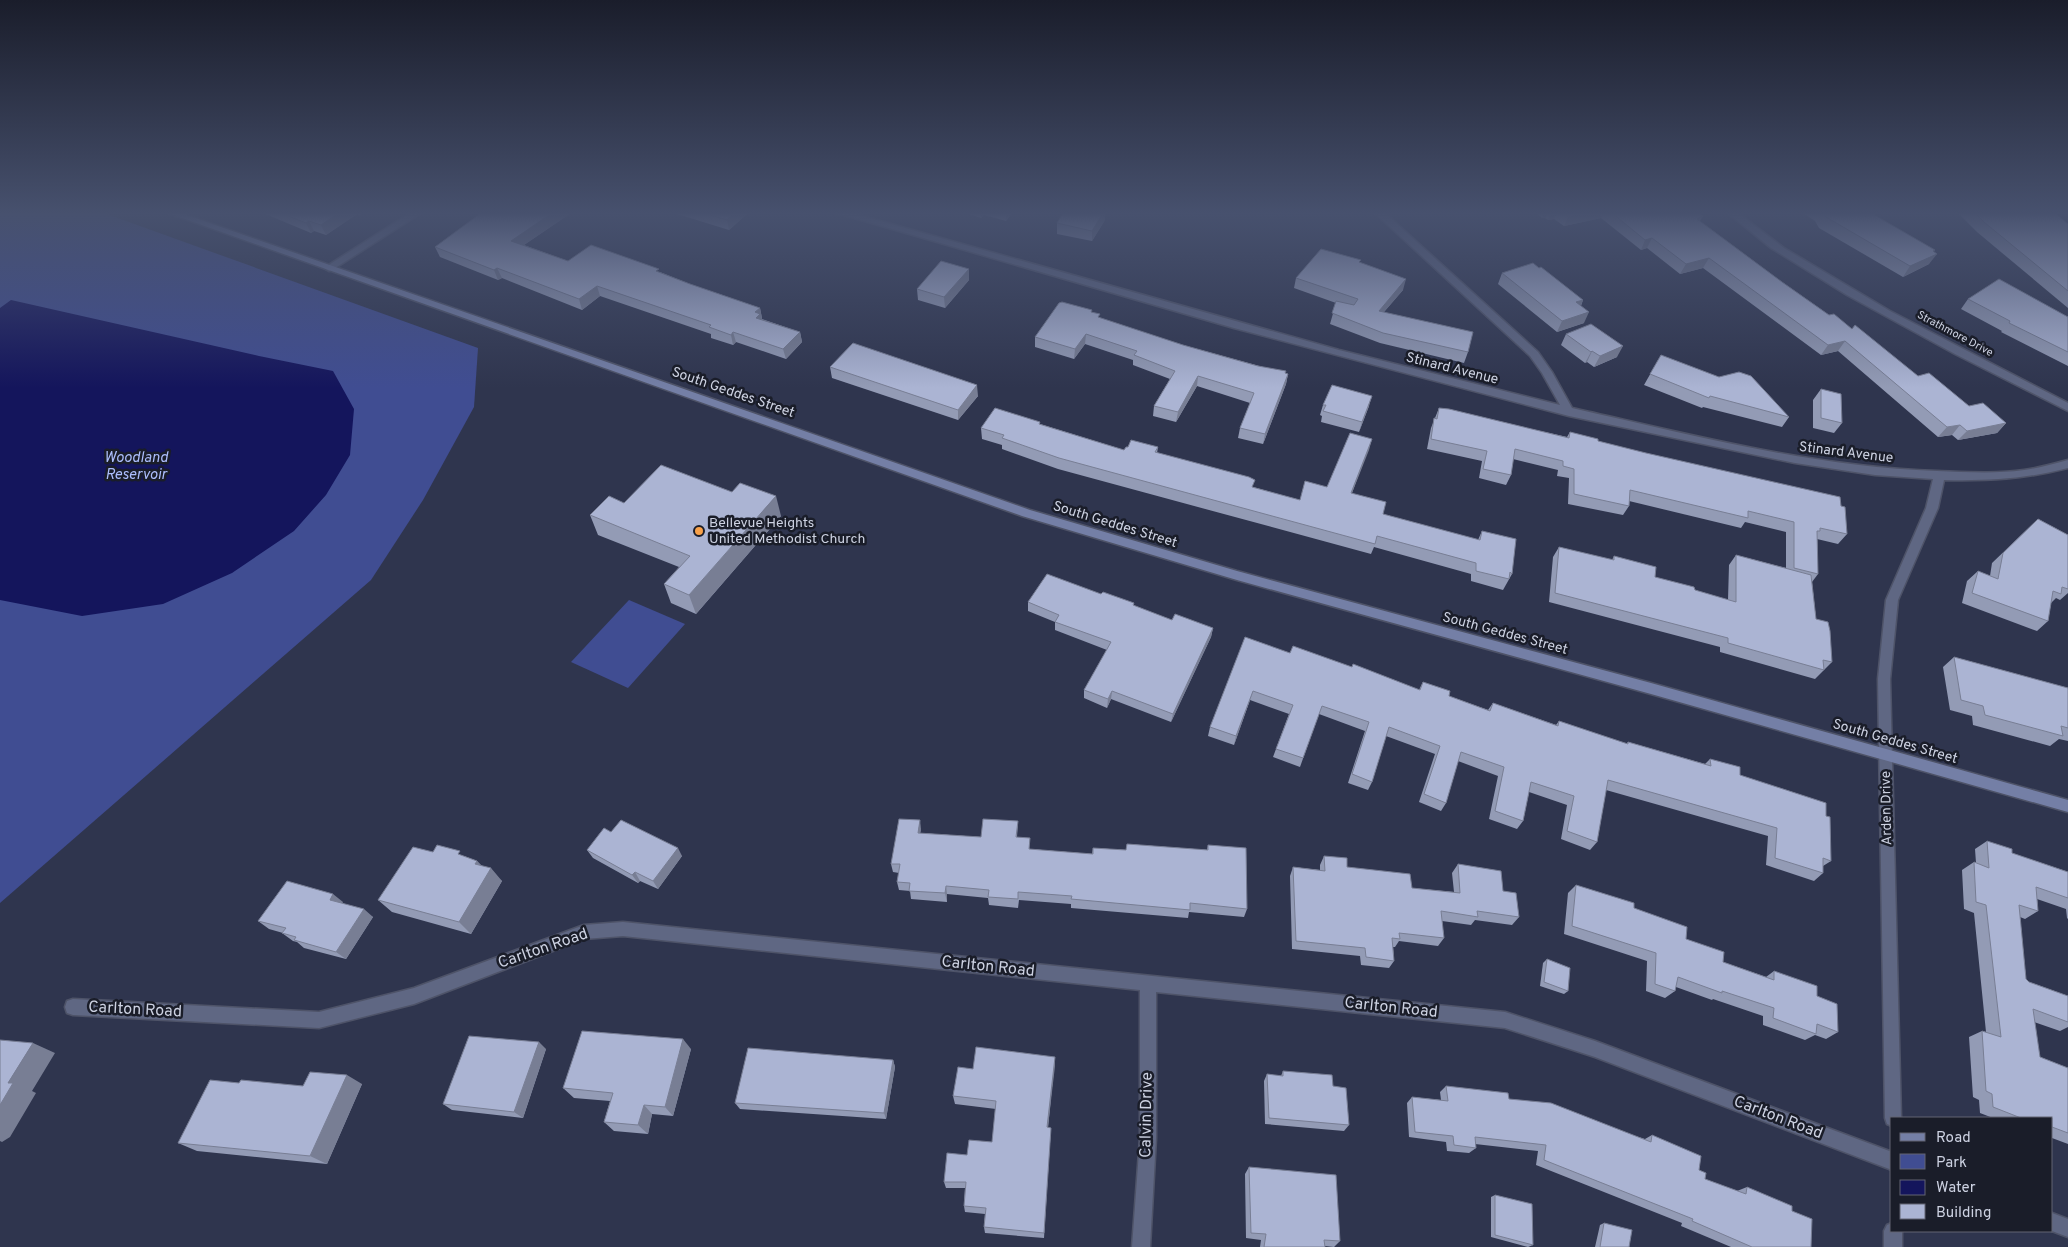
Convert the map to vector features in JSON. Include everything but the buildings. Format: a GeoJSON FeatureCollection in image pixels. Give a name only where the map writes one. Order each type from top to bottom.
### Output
{"type":"FeatureCollection","features":[{"type":"Feature","properties":{"kind":"main road","name":"South Geddes Street"},"geometry":{"type":"LineString","coordinates":[[338,271],[1026,513],[1104,538],[1302,595],[1593,672],[2068,806]]}},
{"type":"Feature","properties":{"kind":"street","name":"Stinard Avenue"},"geometry":{"type":"LineString","coordinates":[[1044,271],[1398,370],[1569,412],[1793,460],[1881,473],[1996,477],[2030,473],[2068,464]]}},
{"type":"Feature","properties":{"kind":"street"},"geometry":{"type":"LineString","coordinates":[[1443,271],[1534,354],[1548,372],[1569,412]]}},
{"type":"Feature","properties":{"kind":"street","name":"Strathmore Drive"},"geometry":{"type":"LineString","coordinates":[[1816,271],[1978,362],[2068,407]]}},
{"type":"Feature","properties":{"kind":"street","name":"Arden Drive"},"geometry":{"type":"LineString","coordinates":[[1893,1117],[1884,679],[1892,600],[1932,508],[1939,476]]}},
{"type":"Feature","properties":{"kind":"street","name":"Carlton Road"},"geometry":{"type":"LineString","coordinates":[[73,1007],[318,1020],[414,996],[584,932],[623,929],[1505,1020],[1595,1049],[1890,1160]]}},
{"type":"Feature","properties":{"kind":"street","name":"Calvin Drive"},"geometry":{"type":"LineString","coordinates":[[1141,1247],[1148,1138],[1148,983]]}},
{"type":"Feature","properties":{"kind":"street"},"geometry":{"type":"LineString","coordinates":[[2053,1222],[2068,1228]]}},
{"type":"Feature","properties":{"kind":"street"},"geometry":{"type":"LineString","coordinates":[[1893,1247],[1894,1232]]}},
{"type":"Feature","properties":{"kind":"green space"},"geometry":{"type":"Polygon","coordinates":[[[0,271],[265,271],[478,348],[474,407],[423,500],[371,580],[0,903],[0,271]]]}},
{"type":"Feature","properties":{"kind":"green space"},"geometry":{"type":"Polygon","coordinates":[[[629,600],[685,624],[628,688],[571,662],[629,600]]]}},
{"type":"Feature","properties":{"kind":"water","name":"Woodland Reservoir"},"geometry":{"type":"Polygon","coordinates":[[[11,300],[333,371],[354,409],[350,455],[326,495],[294,531],[232,573],[163,604],[82,616],[0,600],[0,308],[11,300]]]}},
{"type":"Feature","properties":{"kind":"place","name":"Bellevue Heights United Methodist Church"},"geometry":{"type":"Point","coordinates":[699,531]}}]}
